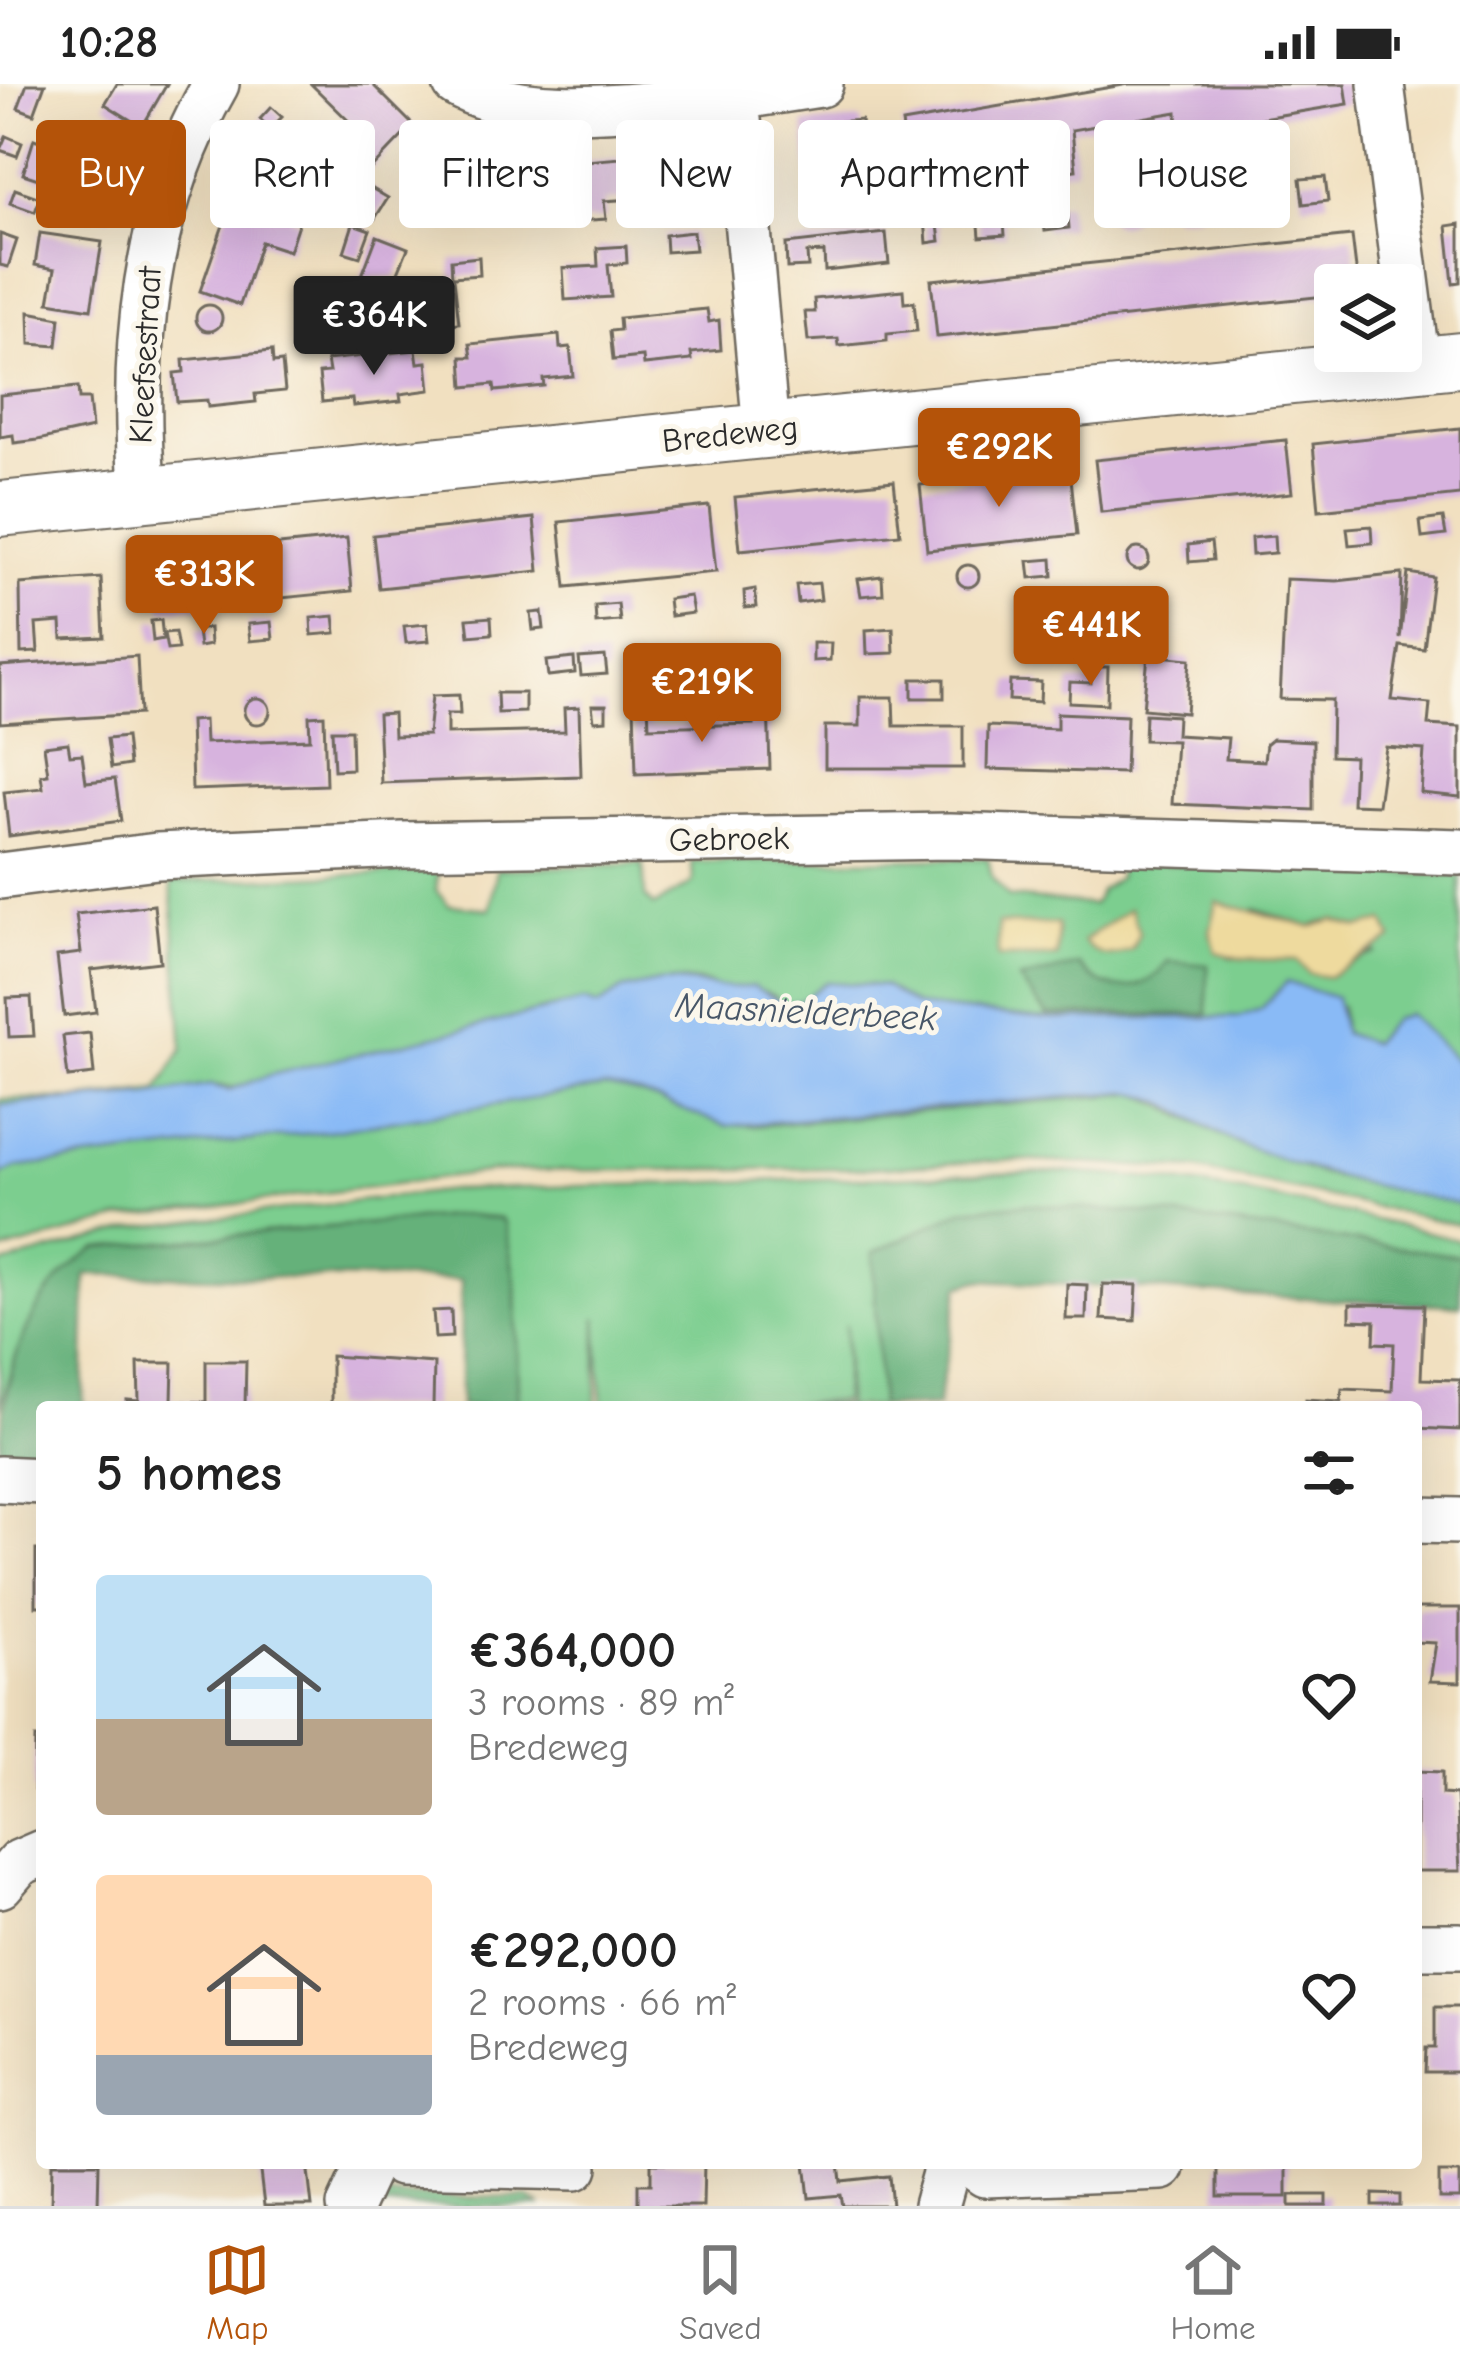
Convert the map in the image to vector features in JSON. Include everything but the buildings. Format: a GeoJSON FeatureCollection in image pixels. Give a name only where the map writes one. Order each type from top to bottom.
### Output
{"type":"FeatureCollection","features":[{"type":"Feature","properties":{"kind":"street","name":"Kleefsestraat"},"geometry":{"type":"LineString","coordinates":[[143,495],[138,411],[152,242],[182,144],[216,84]]}},
{"type":"Feature","properties":{"kind":"street"},"geometry":{"type":"LineString","coordinates":[[456,84],[482,99],[535,109],[820,84]]}},
{"type":"Feature","properties":{"kind":"street"},"geometry":{"type":"LineString","coordinates":[[1381,84],[1438,363]]}},
{"type":"Feature","properties":{"kind":"street"},"geometry":{"type":"LineString","coordinates":[[735,91],[766,430]]}},
{"type":"Feature","properties":{"kind":"street","name":"Bredeweg"},"geometry":{"type":"LineString","coordinates":[[0,509],[1438,363]]}},
{"type":"Feature","properties":{"kind":"street","name":"Gebroek"},"geometry":{"type":"LineString","coordinates":[[0,876],[157,856],[291,850],[903,836],[1114,838],[1460,852]]}},
{"type":"Feature","properties":{"kind":"street"},"geometry":{"type":"LineString","coordinates":[[0,1479],[36,1481]]}},
{"type":"Feature","properties":{"kind":"street"},"geometry":{"type":"LineString","coordinates":[[1422,1520],[1460,1521]]}},
{"type":"Feature","properties":{"kind":"street"},"geometry":{"type":"LineString","coordinates":[[0,1885],[19,1863],[36,1856]]}},
{"type":"Feature","properties":{"kind":"street"},"geometry":{"type":"LineString","coordinates":[[1422,1946],[1460,1946]]}},
{"type":"Feature","properties":{"kind":"street"},"geometry":{"type":"LineString","coordinates":[[350,2206],[367,2169]]}},
{"type":"Feature","properties":{"kind":"street"},"geometry":{"type":"LineString","coordinates":[[470,2169],[574,2178]]}},
{"type":"Feature","properties":{"kind":"street"},"geometry":{"type":"LineString","coordinates":[[936,2206],[946,2169]]}},
{"type":"Feature","properties":{"kind":"street"},"geometry":{"type":"LineString","coordinates":[[978,2169],[986,2174],[1162,2178]]}},
{"type":"Feature","properties":{"kind":"green space"},"geometry":{"type":"Polygon","coordinates":[[[988,858],[992,878],[1009,897],[1093,905],[1101,890],[1118,878],[1119,862],[1460,876],[1460,1064],[1408,1014],[1394,1019],[1371,1043],[1343,1033],[1341,1006],[1279,990],[1261,1009],[1239,1017],[1040,1019],[916,1006],[884,986],[826,982],[801,1001],[783,1004],[764,992],[728,992],[706,983],[677,981],[636,988],[598,1006],[584,1001],[547,1009],[241,1088],[211,1085],[149,1095],[0,1105],[0,1099],[75,1099],[158,1090],[183,1049],[171,882],[438,871],[436,891],[449,905],[490,909],[497,869],[643,864],[645,897],[654,906],[693,883],[692,862],[988,858]],[[1255,909],[1230,957],[1296,960],[1316,973],[1325,973],[1376,953],[1356,930],[1340,922],[1311,927],[1255,909]],[[1168,961],[1148,980],[1125,988],[1101,983],[1079,966],[1047,1015],[1207,1013],[1168,961]]]}},
{"type":"Feature","properties":{"kind":"green space"},"geometry":{"type":"Polygon","coordinates":[[[1168,961],[1208,965],[1207,1014],[1047,1015],[1019,980],[1079,965],[1100,983],[1125,988],[1148,980],[1168,961]]]}},
{"type":"Feature","properties":{"kind":"green space"},"geometry":{"type":"Polygon","coordinates":[[[605,1087],[716,1120],[755,1126],[1138,1093],[1234,1142],[1321,1174],[1460,1204],[1460,1225],[1197,1169],[1016,1160],[869,1168],[498,1171],[118,1219],[0,1252],[0,1175],[18,1167],[329,1131],[605,1087]]]}},
{"type":"Feature","properties":{"kind":"green space"},"geometry":{"type":"Polygon","coordinates":[[[1057,1172],[1210,1187],[1359,1216],[1460,1240],[1460,1256],[1165,1215],[1025,1204],[965,1209],[873,1253],[880,1401],[846,1401],[846,1324],[843,1401],[602,1401],[597,1317],[596,1401],[518,1401],[516,1287],[501,1219],[462,1215],[98,1248],[46,1297],[23,1339],[0,1408],[0,1265],[134,1228],[451,1190],[1057,1172]]]}},
{"type":"Feature","properties":{"kind":"green space"},"geometry":{"type":"Polygon","coordinates":[[[1025,1204],[1165,1215],[1460,1256],[1460,1305],[978,1280],[960,1286],[938,1401],[880,1401],[873,1253],[965,1209],[1025,1204]]]}},
{"type":"Feature","properties":{"kind":"green space"},"geometry":{"type":"Polygon","coordinates":[[[463,1215],[501,1219],[516,1287],[518,1401],[460,1401],[461,1280],[86,1275],[83,1401],[36,1401],[36,1471],[0,1469],[4,1406],[20,1345],[50,1290],[98,1248],[463,1215]]]}},
{"type":"Feature","properties":{"kind":"green space"},"geometry":{"type":"Polygon","coordinates":[[[388,2197],[527,2198],[542,2206],[375,2206],[388,2197]]]}},
{"type":"Feature","properties":{"kind":"sand"},"geometry":{"type":"Polygon","coordinates":[[[1217,902],[1311,927],[1334,920],[1359,928],[1384,921],[1392,939],[1328,977],[1309,974],[1296,960],[1242,959],[1216,952],[1210,932],[1217,902]]]}},
{"type":"Feature","properties":{"kind":"sand"},"geometry":{"type":"Polygon","coordinates":[[[1130,908],[1139,933],[1132,949],[1106,956],[1083,941],[1130,908]]]}},
{"type":"Feature","properties":{"kind":"sand"},"geometry":{"type":"Polygon","coordinates":[[[998,924],[1058,924],[1057,957],[998,957],[998,924]]]}},
{"type":"Feature","properties":{"kind":"water","name":"Maasnielderbeek"},"geometry":{"type":"Polygon","coordinates":[[[660,982],[753,986],[783,1004],[801,1001],[826,982],[884,986],[916,1006],[1040,1019],[1239,1017],[1261,1009],[1287,982],[1336,998],[1343,1033],[1371,1043],[1394,1019],[1408,1014],[1460,1064],[1460,1204],[1291,1163],[1223,1136],[1155,1099],[1126,1092],[726,1126],[638,1093],[605,1087],[329,1131],[18,1167],[0,1175],[0,1105],[149,1095],[211,1085],[229,1090],[270,1075],[584,1001],[598,1006],[622,990],[660,982]]]}}]}
